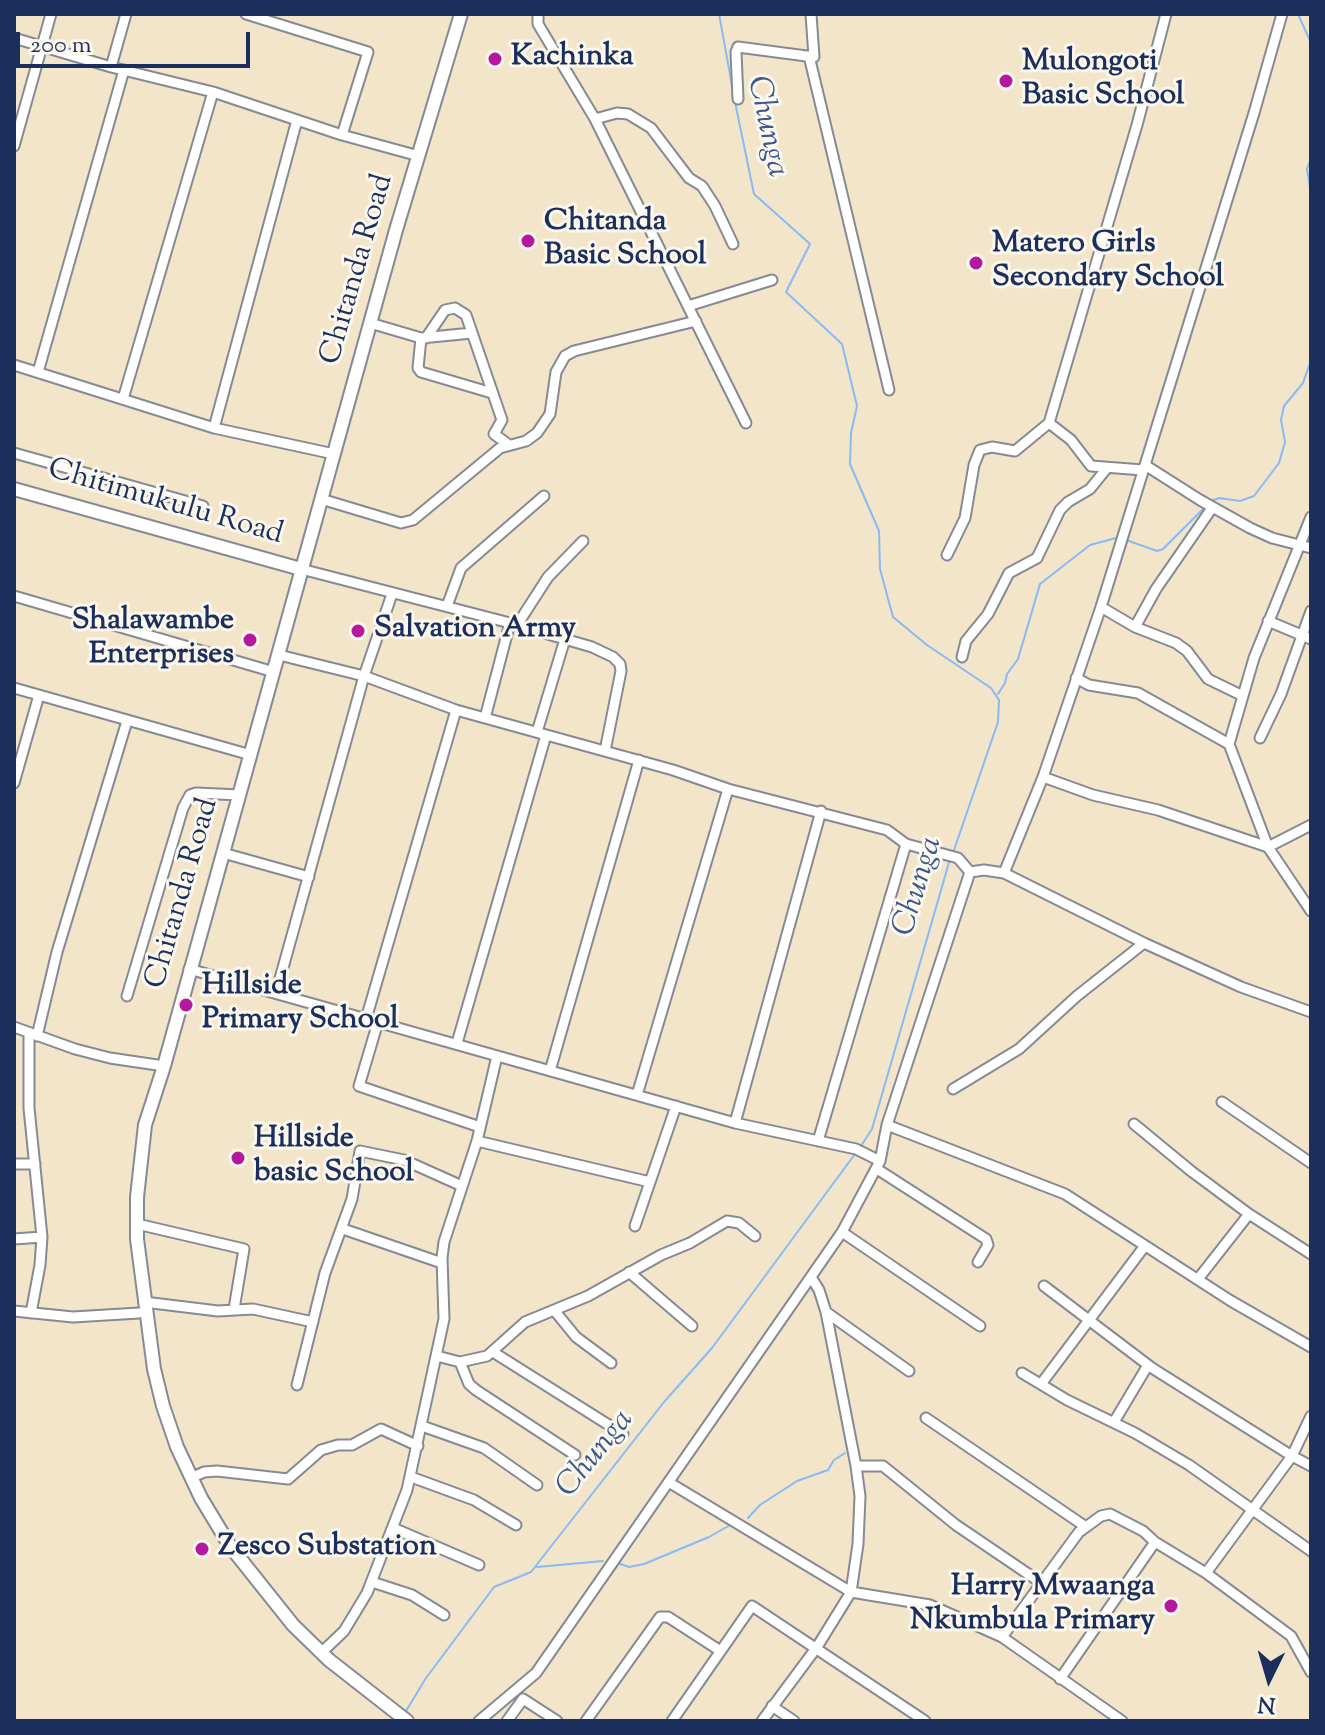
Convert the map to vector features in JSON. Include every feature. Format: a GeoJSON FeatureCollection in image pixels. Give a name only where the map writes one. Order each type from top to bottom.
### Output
{"type":"FeatureCollection","features":[{"type":"Feature","properties":{"kind":"street"},"geometry":{"type":"LineString","coordinates":[[14,146],[51,14]]}},
{"type":"Feature","properties":{"kind":"street"},"geometry":{"type":"LineString","coordinates":[[111,67],[126,14]]}},
{"type":"Feature","properties":{"kind":"street"},"geometry":{"type":"LineString","coordinates":[[246,14],[368,52],[342,135]]}},
{"type":"Feature","properties":{"kind":"street","name":"Chitanda Road"},"geometry":{"type":"LineString","coordinates":[[407,1721],[321,1653],[293,1625],[230,1546],[191,1478],[163,1406],[141,1308],[137,1197],[145,1125],[370,323],[461,14]]}},
{"type":"Feature","properties":{"kind":"street"},"geometry":{"type":"LineString","coordinates":[[538,14],[538,24],[595,119],[746,423]]}},
{"type":"Feature","properties":{"kind":"street"},"geometry":{"type":"LineString","coordinates":[[738,99],[738,47],[814,57],[811,14]]}},
{"type":"Feature","properties":{"kind":"street"},"geometry":{"type":"LineString","coordinates":[[947,555],[965,518],[974,465],[980,450],[992,447],[1015,451],[1049,423],[1137,125],[1166,14]]}},
{"type":"Feature","properties":{"kind":"street"},"geometry":{"type":"LineString","coordinates":[[1004,873],[1043,777],[1101,607],[1282,14]]}},
{"type":"Feature","properties":{"kind":"street"},"geometry":{"type":"LineString","coordinates":[[14,38],[111,67],[213,92],[342,135],[419,156]]}},
{"type":"Feature","properties":{"kind":"street"},"geometry":{"type":"LineString","coordinates":[[809,56],[889,390]]}},
{"type":"Feature","properties":{"kind":"street"},"geometry":{"type":"LineString","coordinates":[[38,372],[124,70]]}},
{"type":"Feature","properties":{"kind":"street"},"geometry":{"type":"LineString","coordinates":[[123,399],[213,92]]}},
{"type":"Feature","properties":{"kind":"street"},"geometry":{"type":"LineString","coordinates":[[595,119],[617,113],[628,114],[651,128],[689,178],[702,186],[733,244]]}},
{"type":"Feature","properties":{"kind":"street"},"geometry":{"type":"LineString","coordinates":[[214,428],[297,120]]}},
{"type":"Feature","properties":{"kind":"street"},"geometry":{"type":"LineString","coordinates":[[688,306],[772,280]]}},
{"type":"Feature","properties":{"kind":"street"},"geometry":{"type":"LineString","coordinates":[[492,393],[421,372],[418,368],[423,338],[449,309],[462,311],[472,333],[502,420],[494,434],[509,445]]}},
{"type":"Feature","properties":{"kind":"street"},"geometry":{"type":"LineString","coordinates":[[321,499],[406,522],[464,480],[500,448],[526,441],[545,424],[550,414],[556,372],[565,356],[574,351],[696,321]]}},
{"type":"Feature","properties":{"kind":"street"},"geometry":{"type":"LineString","coordinates":[[370,323],[423,338],[472,333]]}},
{"type":"Feature","properties":{"kind":"street"},"geometry":{"type":"LineString","coordinates":[[14,365],[214,428],[334,454]]}},
{"type":"Feature","properties":{"kind":"street"},"geometry":{"type":"LineString","coordinates":[[1049,423],[1071,440],[1091,466],[1144,467],[1212,508],[1272,538],[1311,548]]}},
{"type":"Feature","properties":{"kind":"street"},"geometry":{"type":"LineString","coordinates":[[14,453],[203,506]]}},
{"type":"Feature","properties":{"kind":"street"},"geometry":{"type":"LineString","coordinates":[[962,657],[966,641],[988,614],[1009,573],[1037,558],[1060,510],[1090,489],[1107,468]]}},
{"type":"Feature","properties":{"kind":"street","name":"Chitimukulu Road"},"geometry":{"type":"LineString","coordinates":[[14,489],[301,569]]}},
{"type":"Feature","properties":{"kind":"street"},"geometry":{"type":"LineString","coordinates":[[447,606],[461,568],[544,496]]}},
{"type":"Feature","properties":{"kind":"street"},"geometry":{"type":"LineString","coordinates":[[1135,627],[1156,589],[1212,508]]}},
{"type":"Feature","properties":{"kind":"street"},"geometry":{"type":"LineString","coordinates":[[1311,517],[1268,621],[1229,744],[1268,847],[1311,911]]}},
{"type":"Feature","properties":{"kind":"street"},"geometry":{"type":"LineString","coordinates":[[485,718],[514,624],[548,577],[583,541]]}},
{"type":"Feature","properties":{"kind":"street"},"geometry":{"type":"LineString","coordinates":[[301,569],[514,624],[592,647],[613,657],[620,664],[621,671],[605,751]]}},
{"type":"Feature","properties":{"kind":"street"},"geometry":{"type":"LineString","coordinates":[[276,993],[364,676],[392,594]]}},
{"type":"Feature","properties":{"kind":"street"},"geometry":{"type":"LineString","coordinates":[[14,596],[274,672]]}},
{"type":"Feature","properties":{"kind":"street"},"geometry":{"type":"LineString","coordinates":[[1101,607],[1135,627],[1176,643],[1187,651],[1208,679],[1243,696]]}},
{"type":"Feature","properties":{"kind":"street"},"geometry":{"type":"LineString","coordinates":[[1260,738],[1307,638],[1311,611]]}},
{"type":"Feature","properties":{"kind":"street"},"geometry":{"type":"LineString","coordinates":[[1268,621],[1307,638]]}},
{"type":"Feature","properties":{"kind":"street"},"geometry":{"type":"LineString","coordinates":[[457,1043],[565,639]]}},
{"type":"Feature","properties":{"kind":"street"},"geometry":{"type":"LineString","coordinates":[[279,655],[364,676],[456,710],[639,760],[728,789],[887,830],[906,844],[958,858],[970,872]]}},
{"type":"Feature","properties":{"kind":"street"},"geometry":{"type":"LineString","coordinates":[[1076,678],[1089,685],[1138,693],[1229,744]]}},
{"type":"Feature","properties":{"kind":"street"},"geometry":{"type":"LineString","coordinates":[[14,688],[251,755]]}},
{"type":"Feature","properties":{"kind":"street"},"geometry":{"type":"LineString","coordinates":[[14,783],[39,695]]}},
{"type":"Feature","properties":{"kind":"street"},"geometry":{"type":"LineString","coordinates":[[366,1019],[456,710]]}},
{"type":"Feature","properties":{"kind":"street"},"geometry":{"type":"LineString","coordinates":[[31,1313],[42,1237],[29,1095],[33,1034],[127,721]]}},
{"type":"Feature","properties":{"kind":"street"},"geometry":{"type":"LineString","coordinates":[[550,1071],[639,760]]}},
{"type":"Feature","properties":{"kind":"street"},"geometry":{"type":"LineString","coordinates":[[1043,777],[1093,795],[1158,810],[1268,847],[1311,825]]}},
{"type":"Feature","properties":{"kind":"street"},"geometry":{"type":"LineString","coordinates":[[637,1095],[728,789]]}},
{"type":"Feature","properties":{"kind":"street"},"geometry":{"type":"LineString","coordinates":[[127,996],[183,808],[190,795],[240,795]]}},
{"type":"Feature","properties":{"kind":"street"},"geometry":{"type":"LineString","coordinates":[[735,1123],[821,811]]}},
{"type":"Feature","properties":{"kind":"street"},"geometry":{"type":"LineString","coordinates":[[818,1141],[906,844]]}},
{"type":"Feature","properties":{"kind":"street"},"geometry":{"type":"LineString","coordinates":[[223,853],[309,877]]}},
{"type":"Feature","properties":{"kind":"street"},"geometry":{"type":"LineString","coordinates":[[970,872],[984,870],[1004,873],[1241,987],[1311,1012]]}},
{"type":"Feature","properties":{"kind":"street"},"geometry":{"type":"LineString","coordinates":[[479,1721],[536,1673],[842,1232],[878,1165],[887,1125],[970,872]]}},
{"type":"Feature","properties":{"kind":"street"},"geometry":{"type":"LineString","coordinates":[[953,1089],[1019,1049],[1077,996],[1144,943]]}},
{"type":"Feature","properties":{"kind":"street"},"geometry":{"type":"LineString","coordinates":[[189,969],[735,1123],[859,1151],[986,1239],[988,1245],[978,1262]]}},
{"type":"Feature","properties":{"kind":"street"},"geometry":{"type":"LineString","coordinates":[[378,1022],[359,1086],[480,1127]]}},
{"type":"Feature","properties":{"kind":"street"},"geometry":{"type":"LineString","coordinates":[[14,1027],[110,1058],[164,1066]]}},
{"type":"Feature","properties":{"kind":"street"},"geometry":{"type":"LineString","coordinates":[[321,1653],[344,1631],[372,1582],[411,1477],[444,1319],[444,1242],[477,1141],[497,1056]]}},
{"type":"Feature","properties":{"kind":"street"},"geometry":{"type":"LineString","coordinates":[[1222,1102],[1310,1162]]}},
{"type":"Feature","properties":{"kind":"street"},"geometry":{"type":"LineString","coordinates":[[635,1226],[676,1106]]}},
{"type":"Feature","properties":{"kind":"street"},"geometry":{"type":"LineString","coordinates":[[1134,1124],[1249,1214],[1311,1254]]}},
{"type":"Feature","properties":{"kind":"street"},"geometry":{"type":"LineString","coordinates":[[887,1125],[1065,1194],[1144,1247],[1311,1347]]}},
{"type":"Feature","properties":{"kind":"street"},"geometry":{"type":"LineString","coordinates":[[477,1141],[650,1182]]}},
{"type":"Feature","properties":{"kind":"street"},"geometry":{"type":"LineString","coordinates":[[297,1385],[325,1273],[352,1199],[358,1156],[363,1150],[414,1164],[462,1186]]}},
{"type":"Feature","properties":{"kind":"street"},"geometry":{"type":"LineString","coordinates":[[14,1164],[35,1164]]}},
{"type":"Feature","properties":{"kind":"street"},"geometry":{"type":"LineString","coordinates":[[1198,1279],[1249,1214]]}},
{"type":"Feature","properties":{"kind":"street"},"geometry":{"type":"LineString","coordinates":[[437,1356],[460,1362],[493,1352],[525,1322],[540,1313],[588,1296],[727,1221],[739,1223],[755,1236]]}},
{"type":"Feature","properties":{"kind":"street"},"geometry":{"type":"LineString","coordinates":[[137,1224],[244,1249],[234,1309]]}},
{"type":"Feature","properties":{"kind":"street"},"geometry":{"type":"LineString","coordinates":[[343,1229],[442,1263]]}},
{"type":"Feature","properties":{"kind":"street"},"geometry":{"type":"LineString","coordinates":[[842,1232],[980,1326]]}},
{"type":"Feature","properties":{"kind":"street"},"geometry":{"type":"LineString","coordinates":[[14,1239],[42,1237]]}},
{"type":"Feature","properties":{"kind":"street"},"geometry":{"type":"LineString","coordinates":[[1041,1384],[1144,1247]]}},
{"type":"Feature","properties":{"kind":"street"},"geometry":{"type":"LineString","coordinates":[[629,1272],[692,1326]]}},
{"type":"Feature","properties":{"kind":"street"},"geometry":{"type":"LineString","coordinates":[[762,1721],[817,1647],[851,1592],[860,1518],[856,1466],[826,1312],[811,1277]]}},
{"type":"Feature","properties":{"kind":"street"},"geometry":{"type":"LineString","coordinates":[[1044,1286],[1148,1365],[1311,1466]]}},
{"type":"Feature","properties":{"kind":"street"},"geometry":{"type":"LineString","coordinates":[[14,1311],[73,1317],[141,1308],[234,1309],[268,1312],[313,1322]]}},
{"type":"Feature","properties":{"kind":"street"},"geometry":{"type":"LineString","coordinates":[[554,1310],[576,1337],[611,1363]]}},
{"type":"Feature","properties":{"kind":"street"},"geometry":{"type":"LineString","coordinates":[[826,1312],[909,1371]]}},
{"type":"Feature","properties":{"kind":"street"},"geometry":{"type":"LineString","coordinates":[[493,1352],[623,1434]]}},
{"type":"Feature","properties":{"kind":"street"},"geometry":{"type":"LineString","coordinates":[[460,1362],[469,1384],[476,1390],[575,1455]]}},
{"type":"Feature","properties":{"kind":"street"},"geometry":{"type":"LineString","coordinates":[[1114,1422],[1148,1365]]}},
{"type":"Feature","properties":{"kind":"street"},"geometry":{"type":"LineString","coordinates":[[1022,1373],[1189,1465],[1311,1551]]}},
{"type":"Feature","properties":{"kind":"street"},"geometry":{"type":"LineString","coordinates":[[1206,1573],[1292,1456],[1311,1416]]}},
{"type":"Feature","properties":{"kind":"street"},"geometry":{"type":"LineString","coordinates":[[926,1418],[1086,1527]]}},
{"type":"Feature","properties":{"kind":"street"},"geometry":{"type":"LineString","coordinates":[[422,1426],[484,1448],[537,1485]]}},
{"type":"Feature","properties":{"kind":"street"},"geometry":{"type":"LineString","coordinates":[[191,1478],[204,1472],[217,1471],[288,1479],[321,1450],[352,1445],[381,1429],[418,1446]]}},
{"type":"Feature","properties":{"kind":"street"},"geometry":{"type":"LineString","coordinates":[[856,1466],[883,1466],[956,1525],[1040,1582]]}},
{"type":"Feature","properties":{"kind":"street"},"geometry":{"type":"LineString","coordinates":[[411,1477],[474,1500],[516,1525]]}},
{"type":"Feature","properties":{"kind":"street"},"geometry":{"type":"LineString","coordinates":[[670,1483],[851,1592],[930,1605],[1002,1637],[1122,1721]]}},
{"type":"Feature","properties":{"kind":"street"},"geometry":{"type":"LineString","coordinates":[[1002,1637],[1079,1532],[1101,1516],[1110,1514],[1143,1531],[1155,1542],[1206,1573],[1291,1636],[1311,1672]]}},
{"type":"Feature","properties":{"kind":"street"},"geometry":{"type":"LineString","coordinates":[[393,1528],[479,1565]]}},
{"type":"Feature","properties":{"kind":"street"},"geometry":{"type":"LineString","coordinates":[[1060,1679],[1155,1542]]}},
{"type":"Feature","properties":{"kind":"street"},"geometry":{"type":"LineString","coordinates":[[372,1582],[412,1595],[444,1615]]}},
{"type":"Feature","properties":{"kind":"street"},"geometry":{"type":"LineString","coordinates":[[672,1721],[752,1606],[925,1721]]}},
{"type":"Feature","properties":{"kind":"street"},"geometry":{"type":"LineString","coordinates":[[586,1721],[660,1617],[668,1617],[719,1650]]}},
{"type":"Feature","properties":{"kind":"street"},"geometry":{"type":"LineString","coordinates":[[507,1721],[523,1699],[557,1721]]}},
{"type":"Feature","properties":{"kind":"street"},"geometry":{"type":"LineString","coordinates":[[772,1706],[794,1721]]}},
{"type":"Feature","properties":{"kind":"waterway","name":"Chunga"},"geometry":{"type":"LineString","coordinates":[[719,14],[733,91]]}},
{"type":"Feature","properties":{"kind":"waterway"},"geometry":{"type":"LineString","coordinates":[[1298,14],[1311,43]]}},
{"type":"Feature","properties":{"kind":"waterway","name":"Chunga"},"geometry":{"type":"LineString","coordinates":[[735,102],[754,194],[810,244],[786,292],[842,344],[857,406],[851,433],[850,464],[879,531],[880,569],[893,617],[927,645],[991,688],[999,700],[998,722],[953,853]]}},
{"type":"Feature","properties":{"kind":"waterway"},"geometry":{"type":"LineString","coordinates":[[1311,158],[1307,169],[1311,193]]}},
{"type":"Feature","properties":{"kind":"waterway"},"geometry":{"type":"LineString","coordinates":[[1211,501],[1219,498],[1240,501],[1254,496],[1279,463],[1285,442],[1281,420],[1284,406],[1303,383],[1311,360]]}},
{"type":"Feature","properties":{"kind":"waterway"},"geometry":{"type":"LineString","coordinates":[[1129,541],[1157,551],[1163,549],[1204,508]]}},
{"type":"Feature","properties":{"kind":"waterway"},"geometry":{"type":"LineString","coordinates":[[998,694],[1018,659],[1040,584],[1090,545],[1116,538]]}},
{"type":"Feature","properties":{"kind":"waterway","name":"Chunga"},"geometry":{"type":"LineString","coordinates":[[861,1146],[872,1129],[950,859]]}},
{"type":"Feature","properties":{"kind":"waterway","name":"Chunga"},"geometry":{"type":"LineString","coordinates":[[406,1711],[426,1678],[494,1587],[531,1572],[664,1402],[712,1348],[855,1154]]}},
{"type":"Feature","properties":{"kind":"waterway"},"geometry":{"type":"LineString","coordinates":[[748,1518],[760,1505],[797,1481],[828,1470],[834,1460],[845,1453]]}},
{"type":"Feature","properties":{"kind":"waterway"},"geometry":{"type":"LineString","coordinates":[[618,1563],[629,1567],[644,1564],[732,1524]]}},
{"type":"Feature","properties":{"kind":"waterway"},"geometry":{"type":"LineString","coordinates":[[537,1567],[603,1561]]}},
{"type":"Feature","properties":{"kind":"place","name":"Kachinka"},"geometry":{"type":"Point","coordinates":[495,59]}},
{"type":"Feature","properties":{"kind":"place","name":"Mulongoti Basic School"},"geometry":{"type":"Point","coordinates":[1006,81]}},
{"type":"Feature","properties":{"kind":"place","name":"Chitanda Basic School"},"geometry":{"type":"Point","coordinates":[528,241]}},
{"type":"Feature","properties":{"kind":"place","name":"Matero Girls Secondary School"},"geometry":{"type":"Point","coordinates":[976,263]}},
{"type":"Feature","properties":{"kind":"place","name":"Salvation Army"},"geometry":{"type":"Point","coordinates":[358,631]}},
{"type":"Feature","properties":{"kind":"place","name":"Shalawambe Enterprises"},"geometry":{"type":"Point","coordinates":[250,640]}},
{"type":"Feature","properties":{"kind":"place","name":"Hillside Primary School"},"geometry":{"type":"Point","coordinates":[186,1005]}},
{"type":"Feature","properties":{"kind":"place","name":"Hillside basic School"},"geometry":{"type":"Point","coordinates":[238,1158]}},
{"type":"Feature","properties":{"kind":"place","name":"Zesco Substation"},"geometry":{"type":"Point","coordinates":[202,1549]}},
{"type":"Feature","properties":{"kind":"place","name":"Harry Mwaanga Nkumbula Primary"},"geometry":{"type":"Point","coordinates":[1171,1606]}}]}
